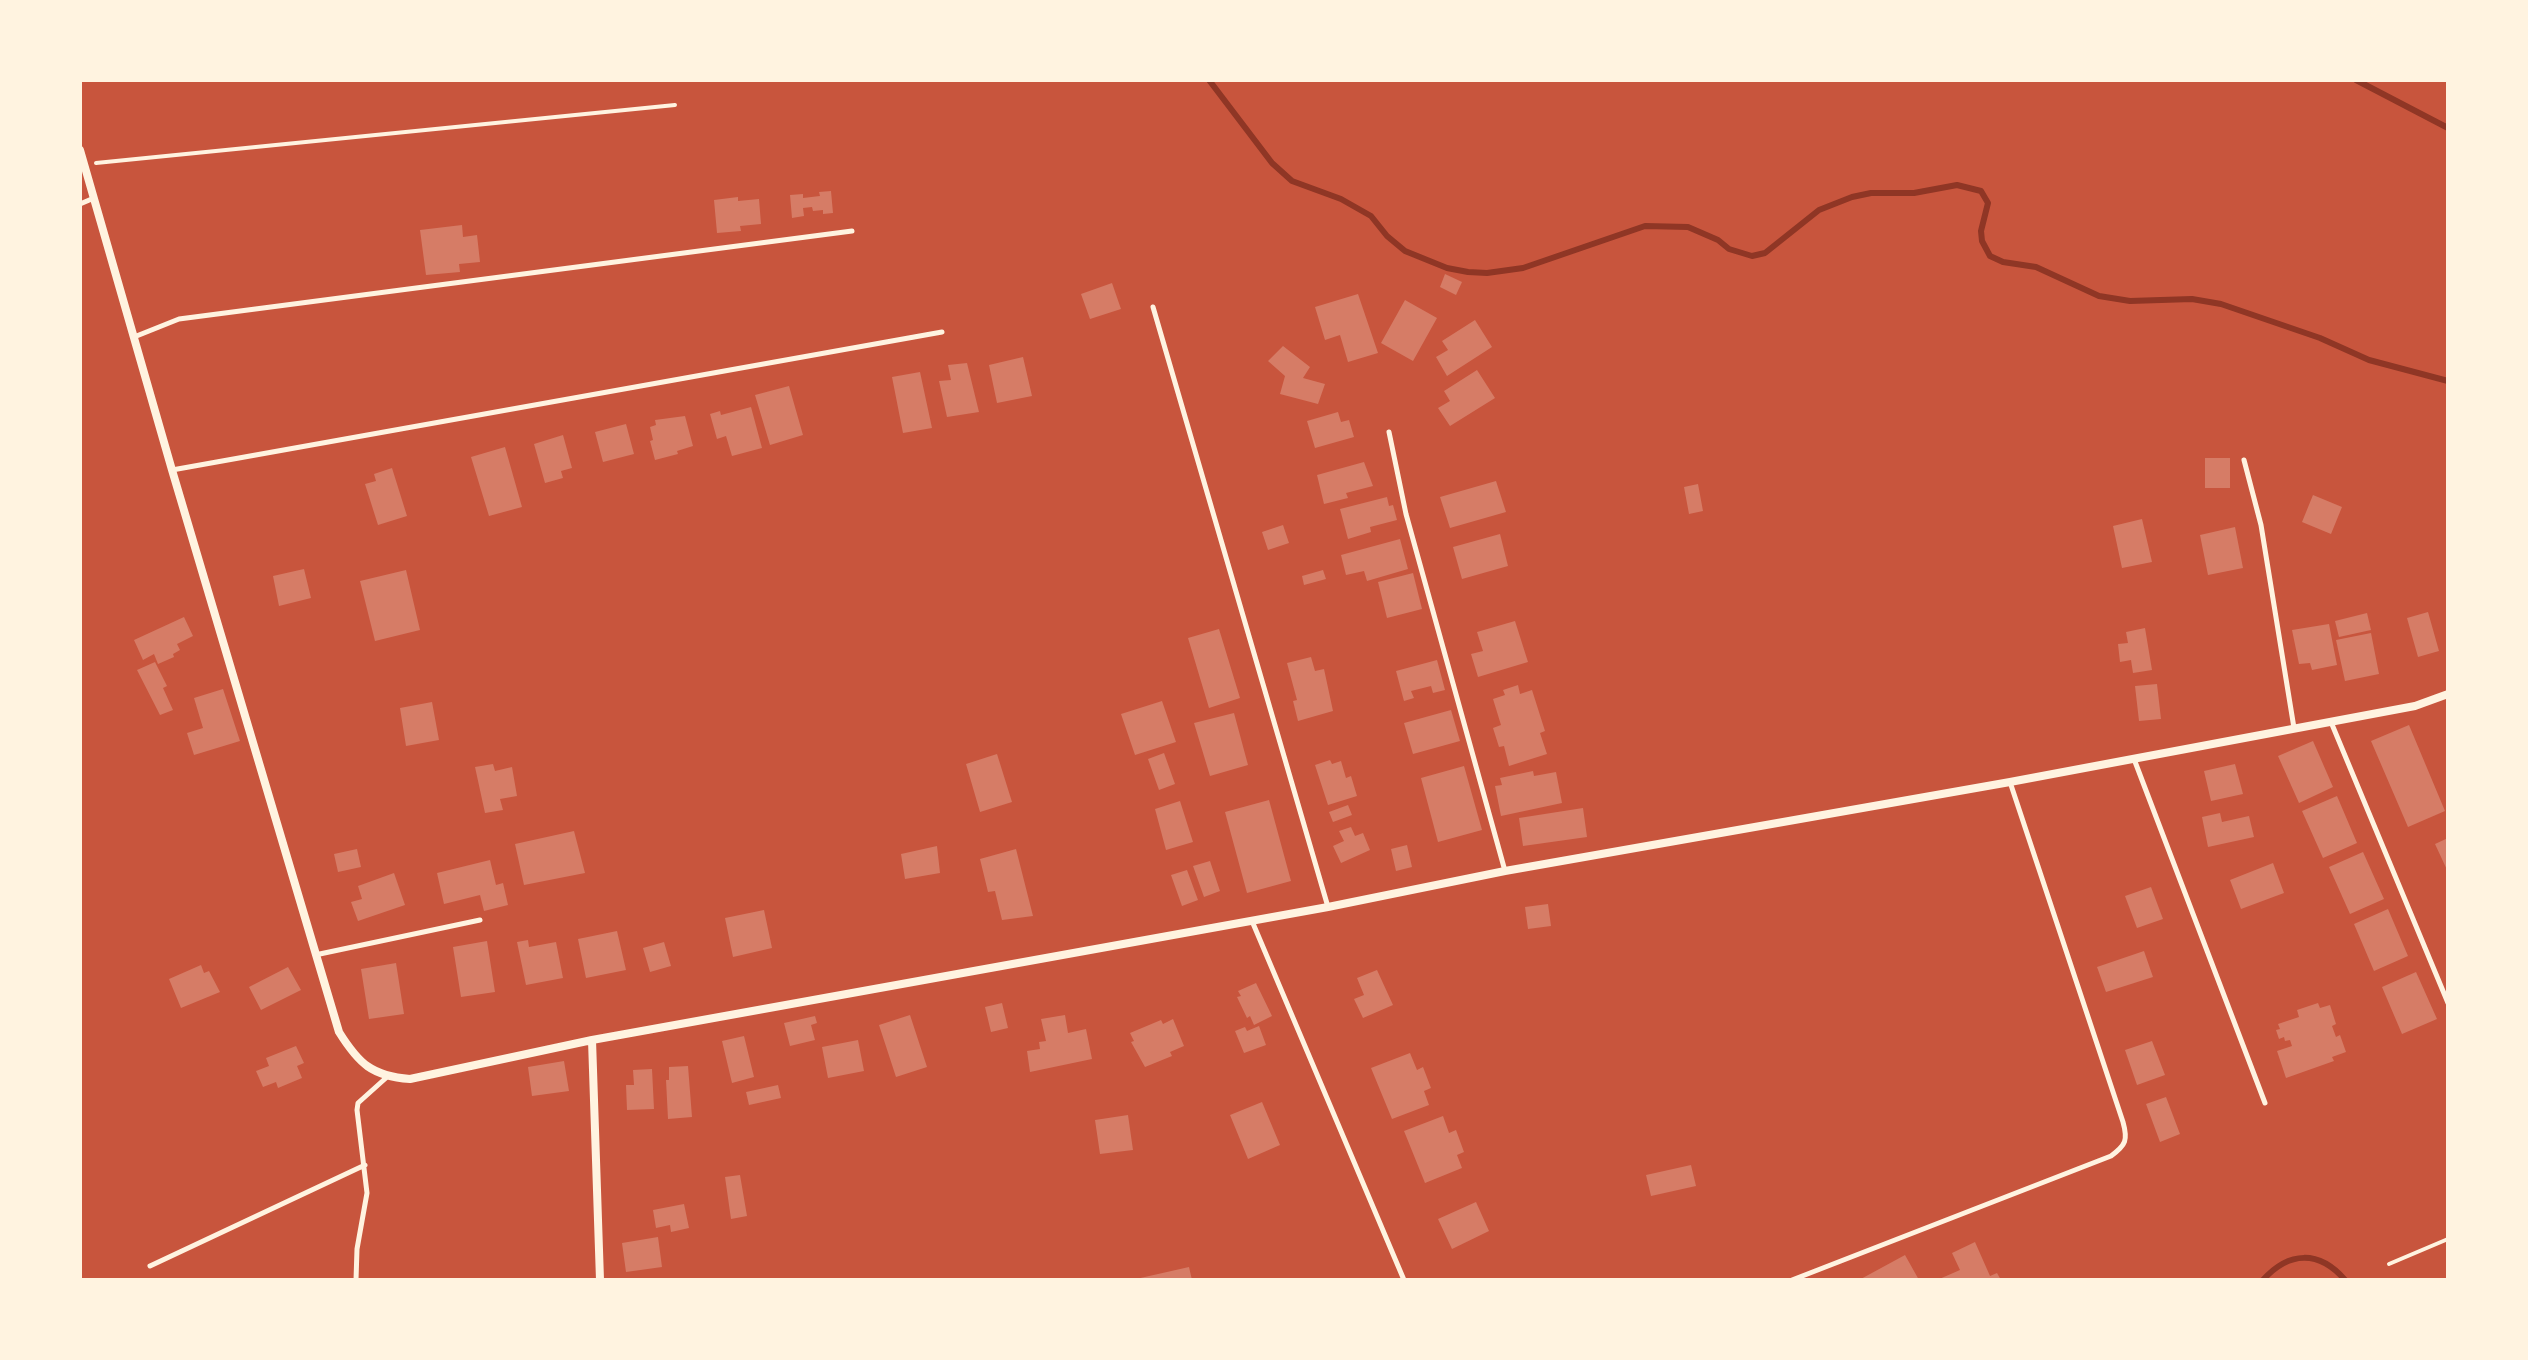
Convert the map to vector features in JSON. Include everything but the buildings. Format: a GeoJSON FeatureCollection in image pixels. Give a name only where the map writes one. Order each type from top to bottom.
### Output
{"type":"FeatureCollection","features":[{"type":"Feature","properties":{"kind":"street"},"geometry":{"type":"LineString","coordinates":[[80,150],[339,1032],[365,1066],[387,1077],[410,1079],[592,1040],[1328,907],[1505,871],[2134,759],[2415,706],[2448,694]]}},
{"type":"Feature","properties":{"kind":"street"},"geometry":{"type":"LineString","coordinates":[[592,1040],[600,1280]]}},
{"type":"Feature","properties":{"kind":"lane"},"geometry":{"type":"LineString","coordinates":[[80,204],[94,198]]}},
{"type":"Feature","properties":{"kind":"lane"},"geometry":{"type":"LineString","coordinates":[[134,337],[179,319],[852,231]]}},
{"type":"Feature","properties":{"kind":"lane"},"geometry":{"type":"LineString","coordinates":[[1153,307],[1328,907]]}},
{"type":"Feature","properties":{"kind":"lane"},"geometry":{"type":"LineString","coordinates":[[172,470],[942,332]]}},
{"type":"Feature","properties":{"kind":"lane"},"geometry":{"type":"LineString","coordinates":[[1389,432],[1406,514],[1505,871]]}},
{"type":"Feature","properties":{"kind":"lane"},"geometry":{"type":"LineString","coordinates":[[2244,460],[2261,525],[2294,729]]}},
{"type":"Feature","properties":{"kind":"lane"},"geometry":{"type":"LineString","coordinates":[[2331,722],[2448,1003]]}},
{"type":"Feature","properties":{"kind":"lane"},"geometry":{"type":"LineString","coordinates":[[2134,759],[2265,1103]]}},
{"type":"Feature","properties":{"kind":"lane"},"geometry":{"type":"LineString","coordinates":[[1792,1280],[2111,1156],[2124,1145],[2127,1137],[2123,1122],[2010,782]]}},
{"type":"Feature","properties":{"kind":"lane"},"geometry":{"type":"LineString","coordinates":[[314,955],[480,920]]}},
{"type":"Feature","properties":{"kind":"lane"},"geometry":{"type":"LineString","coordinates":[[1252,921],[1404,1280]]}},
{"type":"Feature","properties":{"kind":"lane"},"geometry":{"type":"LineString","coordinates":[[356,1280],[357,1249],[367,1193],[358,1103],[387,1077]]}},
{"type":"Feature","properties":{"kind":"lane"},"geometry":{"type":"LineString","coordinates":[[150,1266],[365,1165]]}},
{"type":"Feature","properties":{"kind":"path"},"geometry":{"type":"LineString","coordinates":[[84,164],[675,105]]}},
{"type":"Feature","properties":{"kind":"path"},"geometry":{"type":"LineString","coordinates":[[2389,1264],[2448,1239]]}},
{"type":"Feature","properties":{"kind":"waterway"},"geometry":{"type":"LineString","coordinates":[[1209,80],[1272,163],[1292,181],[1341,199],[1371,216],[1387,236],[1405,251],[1447,268],[1487,273],[1523,268],[1645,226],[1688,227],[1718,240],[1729,249],[1752,256],[1765,253],[1819,210],[1852,197],[1871,193],[1914,193],[1957,185],[1981,191],[1988,203],[1981,231],[1982,241],[1990,256],[2003,262],[2036,267],[2099,296],[2130,301],[2192,299],[2221,304],[2320,338],[2369,360],[2448,381]]}},
{"type":"Feature","properties":{"kind":"waterway"},"geometry":{"type":"LineString","coordinates":[[2356,80],[2448,128]]}},
{"type":"Feature","properties":{"kind":"waterway"},"geometry":{"type":"LineString","coordinates":[[2263,1280],[2283,1264],[2304,1258],[2325,1263],[2345,1280]]}}]}
